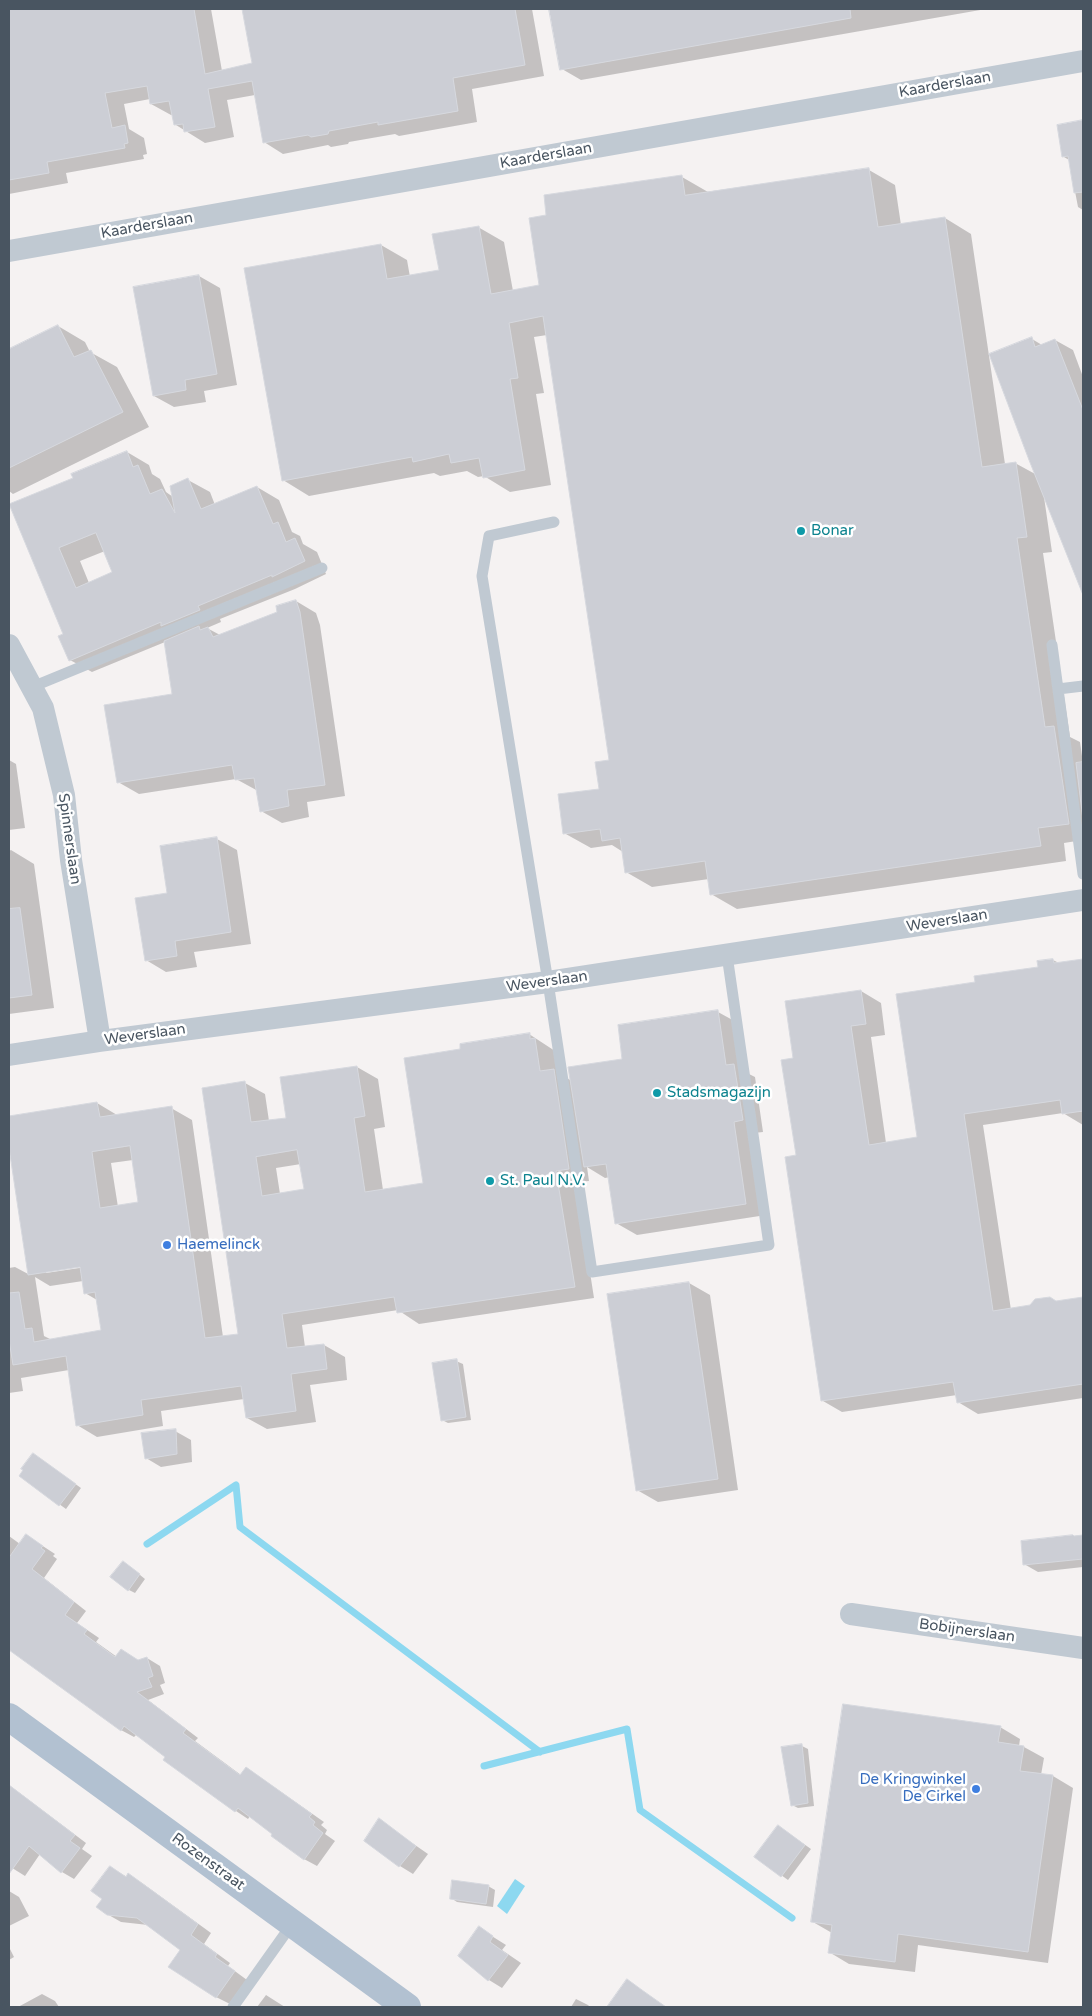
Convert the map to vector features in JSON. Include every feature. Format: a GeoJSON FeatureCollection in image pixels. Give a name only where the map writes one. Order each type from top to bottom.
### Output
{"type":"FeatureCollection","features":[{"type":"Feature","properties":{"kind":"main road","name":"Rozenstraat"},"geometry":{"type":"LineString","coordinates":[[9,1717],[407,2007]]}},
{"type":"Feature","properties":{"kind":"street","name":"Kaarderslaan"},"geometry":{"type":"LineString","coordinates":[[9,251],[1083,61]]}},
{"type":"Feature","properties":{"kind":"street","name":"Spinnerslaan"},"geometry":{"type":"LineString","coordinates":[[9,645],[43,708],[64,795],[74,878],[100,1041]]}},
{"type":"Feature","properties":{"kind":"street","name":"Weverslaan"},"geometry":{"type":"LineString","coordinates":[[9,1055],[100,1041],[548,982],[1083,900]]}},
{"type":"Feature","properties":{"kind":"street","name":"Bobijnerslaan"},"geometry":{"type":"LineString","coordinates":[[851,1614],[1083,1648]]}},
{"type":"Feature","properties":{"kind":"lane"},"geometry":{"type":"LineString","coordinates":[[554,522],[489,536],[482,576],[548,982],[592,1272],[769,1245],[727,955]]}},
{"type":"Feature","properties":{"kind":"lane"},"geometry":{"type":"LineString","coordinates":[[32,687],[322,568]]}},
{"type":"Feature","properties":{"kind":"lane"},"geometry":{"type":"LineString","coordinates":[[1052,645],[1083,874]]}},
{"type":"Feature","properties":{"kind":"lane"},"geometry":{"type":"LineString","coordinates":[[1058,689],[1083,686]]}},
{"type":"Feature","properties":{"kind":"lane"},"geometry":{"type":"LineString","coordinates":[[233,2007],[292,1924]]}},
{"type":"Feature","properties":{"kind":"water"},"geometry":{"type":"Polygon","coordinates":[[[515,1879],[525,1886],[507,1914],[497,1906],[515,1879]]]}},
{"type":"Feature","properties":{"kind":"building"},"geometry":{"type":"Polygon","coordinates":[[[9,9],[194,9],[205,74],[252,63],[242,9],[515,9],[525,65],[453,78],[458,111],[378,125],[378,122],[329,131],[328,134],[311,137],[308,135],[263,143],[252,81],[208,89],[215,127],[184,132],[183,124],[174,125],[169,101],[150,104],[147,86],[105,93],[112,128],[125,125],[128,143],[124,144],[125,148],[47,162],[49,173],[9,180],[9,9]]]}},
{"type":"Feature","properties":{"kind":"building"},"geometry":{"type":"Polygon","coordinates":[[[549,9],[850,9],[851,18],[560,70],[549,9]]]}},
{"type":"Feature","properties":{"kind":"building"},"geometry":{"type":"Polygon","coordinates":[[[1083,120],[1083,192],[1074,193],[1068,156],[1062,157],[1057,125],[1083,120]]]}},
{"type":"Feature","properties":{"kind":"building","name":"Bonar"},"geometry":{"type":"Polygon","coordinates":[[[869,168],[878,227],[945,217],[982,467],[1016,462],[1027,537],[1017,538],[1045,727],[1054,726],[1069,824],[1038,828],[1041,846],[710,895],[705,861],[625,873],[620,838],[602,841],[600,829],[563,834],[558,794],[599,789],[595,762],[609,760],[543,316],[509,323],[518,378],[510,379],[525,470],[483,478],[479,458],[451,463],[449,454],[413,462],[412,457],[282,481],[244,268],[381,244],[387,279],[439,270],[432,234],[479,226],[491,294],[539,285],[529,218],[546,215],[544,195],[682,175],[685,195],[869,168]]]}},
{"type":"Feature","properties":{"kind":"building"},"geometry":{"type":"Polygon","coordinates":[[[199,275],[217,374],[185,380],[186,390],[153,396],[133,287],[199,275]]]}},
{"type":"Feature","properties":{"kind":"building"},"geometry":{"type":"Polygon","coordinates":[[[58,325],[74,357],[91,350],[123,412],[9,468],[9,349],[58,325]]]}},
{"type":"Feature","properties":{"kind":"building"},"geometry":{"type":"Polygon","coordinates":[[[1032,337],[1035,347],[1055,339],[1083,410],[1083,595],[989,354],[1032,337]]]}},
{"type":"Feature","properties":{"kind":"building"},"geometry":{"type":"Polygon","coordinates":[[[127,451],[133,467],[138,465],[150,494],[162,489],[175,513],[170,486],[188,478],[201,509],[257,486],[273,524],[278,522],[286,542],[295,538],[305,561],[272,577],[272,575],[198,606],[200,610],[161,626],[161,622],[69,661],[58,636],[63,634],[9,504],[73,478],[71,474],[127,451]],[[96,533],[59,548],[76,588],[112,572],[96,533]]]}},
{"type":"Feature","properties":{"kind":"building"},"geometry":{"type":"Polygon","coordinates":[[[296,600],[300,612],[325,785],[287,790],[289,806],[260,812],[254,778],[235,780],[232,765],[117,783],[104,705],[172,694],[164,641],[199,626],[200,630],[208,627],[213,637],[277,612],[276,606],[296,600]]]}},
{"type":"Feature","properties":{"kind":"building"},"geometry":{"type":"Polygon","coordinates":[[[1083,762],[1083,820],[1076,763],[1083,762]]]}},
{"type":"Feature","properties":{"kind":"building"},"geometry":{"type":"Polygon","coordinates":[[[217,837],[231,932],[175,941],[177,956],[145,961],[135,898],[167,893],[160,846],[217,837]]]}},
{"type":"Feature","properties":{"kind":"building"},"geometry":{"type":"Polygon","coordinates":[[[20,908],[32,995],[9,998],[9,909],[20,908]]]}},
{"type":"Feature","properties":{"kind":"building"},"geometry":{"type":"Polygon","coordinates":[[[1053,959],[1054,963],[1083,959],[1083,1111],[1062,1114],[1060,1100],[964,1114],[993,1311],[1030,1305],[1035,1299],[1050,1297],[1056,1301],[1083,1297],[1083,1384],[957,1403],[953,1382],[821,1401],[785,1157],[796,1155],[781,1060],[793,1058],[785,1001],[861,990],[866,1024],[851,1026],[869,1145],[917,1137],[896,994],[975,982],[974,976],[1038,967],[1037,961],[1053,959]]]}},
{"type":"Feature","properties":{"kind":"building","name":"Stadsmagazijn"},"geometry":{"type":"Polygon","coordinates":[[[718,1010],[726,1065],[734,1064],[743,1120],[734,1122],[746,1204],[615,1224],[606,1164],[584,1167],[568,1067],[622,1059],[618,1025],[718,1010]]]}},
{"type":"Feature","properties":{"kind":"building"},"geometry":{"type":"Polygon","coordinates":[[[530,1033],[530,1039],[535,1038],[540,1071],[554,1069],[569,1169],[556,1171],[575,1287],[397,1313],[394,1297],[282,1314],[287,1348],[324,1344],[327,1369],[291,1374],[296,1411],[246,1418],[241,1386],[141,1400],[143,1415],[76,1426],[66,1356],[13,1365],[9,1340],[9,1293],[19,1292],[25,1329],[32,1328],[34,1342],[101,1330],[95,1292],[84,1294],[80,1267],[28,1275],[9,1148],[9,1116],[97,1102],[100,1117],[172,1106],[205,1338],[238,1334],[202,1088],[245,1081],[251,1122],[286,1118],[280,1077],[357,1066],[365,1116],[354,1118],[365,1192],[423,1183],[404,1058],[460,1049],[460,1044],[530,1033]],[[130,1146],[92,1152],[100,1208],[138,1202],[130,1146]],[[297,1150],[256,1157],[262,1196],[304,1189],[297,1150]]]}},
{"type":"Feature","properties":{"kind":"building"},"geometry":{"type":"Polygon","coordinates":[[[689,1282],[718,1479],[636,1491],[607,1294],[689,1282]]]}},
{"type":"Feature","properties":{"kind":"building"},"geometry":{"type":"Polygon","coordinates":[[[457,1359],[466,1417],[441,1421],[432,1363],[457,1359]]]}},
{"type":"Feature","properties":{"kind":"building"},"geometry":{"type":"Polygon","coordinates":[[[176,1429],[177,1454],[145,1459],[141,1433],[176,1429]]]}},
{"type":"Feature","properties":{"kind":"building"},"geometry":{"type":"Polygon","coordinates":[[[33,1453],[76,1484],[59,1506],[19,1476],[23,1470],[21,1469],[33,1453]]]}},
{"type":"Feature","properties":{"kind":"building"},"geometry":{"type":"Polygon","coordinates":[[[26,1534],[43,1546],[41,1548],[45,1551],[32,1569],[74,1602],[65,1615],[87,1630],[84,1634],[115,1657],[121,1649],[138,1660],[147,1657],[153,1676],[148,1678],[152,1687],[137,1692],[186,1729],[183,1733],[240,1775],[246,1767],[312,1814],[309,1817],[315,1822],[313,1825],[323,1833],[304,1860],[271,1836],[272,1834],[238,1808],[235,1812],[163,1760],[165,1757],[124,1726],[121,1731],[9,1650],[9,1558],[26,1534]]]}},
{"type":"Feature","properties":{"kind":"building"},"geometry":{"type":"Polygon","coordinates":[[[1083,1535],[1083,1559],[1023,1565],[1021,1541],[1083,1535]]]}},
{"type":"Feature","properties":{"kind":"building"},"geometry":{"type":"Polygon","coordinates":[[[123,1561],[140,1574],[128,1591],[110,1577],[123,1561]]]}},
{"type":"Feature","properties":{"kind":"building"},"geometry":{"type":"Polygon","coordinates":[[[843,1704],[1001,1726],[998,1742],[1024,1746],[1020,1771],[1053,1775],[1028,1952],[898,1934],[895,1962],[828,1953],[832,1925],[811,1922],[843,1704]]]}},
{"type":"Feature","properties":{"kind":"building"},"geometry":{"type":"Polygon","coordinates":[[[802,1744],[808,1803],[791,1806],[781,1747],[802,1744]]]}},
{"type":"Feature","properties":{"kind":"building"},"geometry":{"type":"Polygon","coordinates":[[[9,1785],[75,1835],[70,1841],[80,1848],[61,1873],[29,1846],[9,1874],[9,1785]]]}},
{"type":"Feature","properties":{"kind":"building"},"geometry":{"type":"Polygon","coordinates":[[[379,1818],[416,1846],[399,1867],[364,1841],[379,1818]]]}},
{"type":"Feature","properties":{"kind":"building"},"geometry":{"type":"Polygon","coordinates":[[[778,1825],[805,1845],[781,1877],[754,1857],[778,1825]]]}},
{"type":"Feature","properties":{"kind":"building"},"geometry":{"type":"Polygon","coordinates":[[[110,1866],[126,1877],[128,1873],[198,1924],[191,1935],[217,1954],[215,1957],[235,1971],[216,1998],[168,1967],[180,1950],[137,1918],[107,1915],[96,1907],[102,1899],[91,1891],[110,1866]]]}},
{"type":"Feature","properties":{"kind":"building"},"geometry":{"type":"Polygon","coordinates":[[[452,1880],[489,1885],[486,1904],[450,1899],[452,1880]]]}},
{"type":"Feature","properties":{"kind":"building"},"geometry":{"type":"Polygon","coordinates":[[[479,1926],[493,1936],[490,1942],[508,1955],[488,1981],[458,1956],[479,1926]]]}},
{"type":"Feature","properties":{"kind":"building"},"geometry":{"type":"Polygon","coordinates":[[[627,1979],[642,1990],[666,2007],[607,2007],[627,1979]]]}},
{"type":"Feature","properties":{"kind":"waterway"},"geometry":{"type":"LineString","coordinates":[[147,1544],[236,1485],[240,1527],[540,1752]]}},
{"type":"Feature","properties":{"kind":"waterway"},"geometry":{"type":"LineString","coordinates":[[484,1766],[627,1729],[640,1810],[792,1918]]}},
{"type":"Feature","properties":{"kind":"place","name":"Bonar"},"geometry":{"type":"Point","coordinates":[801,531]}},
{"type":"Feature","properties":{"kind":"place","name":"Stadsmagazijn"},"geometry":{"type":"Point","coordinates":[657,1093]}},
{"type":"Feature","properties":{"kind":"place","name":"St. Paul N.V."},"geometry":{"type":"Point","coordinates":[490,1181]}},
{"type":"Feature","properties":{"kind":"place","name":"Haemelinck"},"geometry":{"type":"Point","coordinates":[167,1245]}},
{"type":"Feature","properties":{"kind":"place","name":"De Kringwinkel De Cirkel"},"geometry":{"type":"Point","coordinates":[976,1789]}}]}
